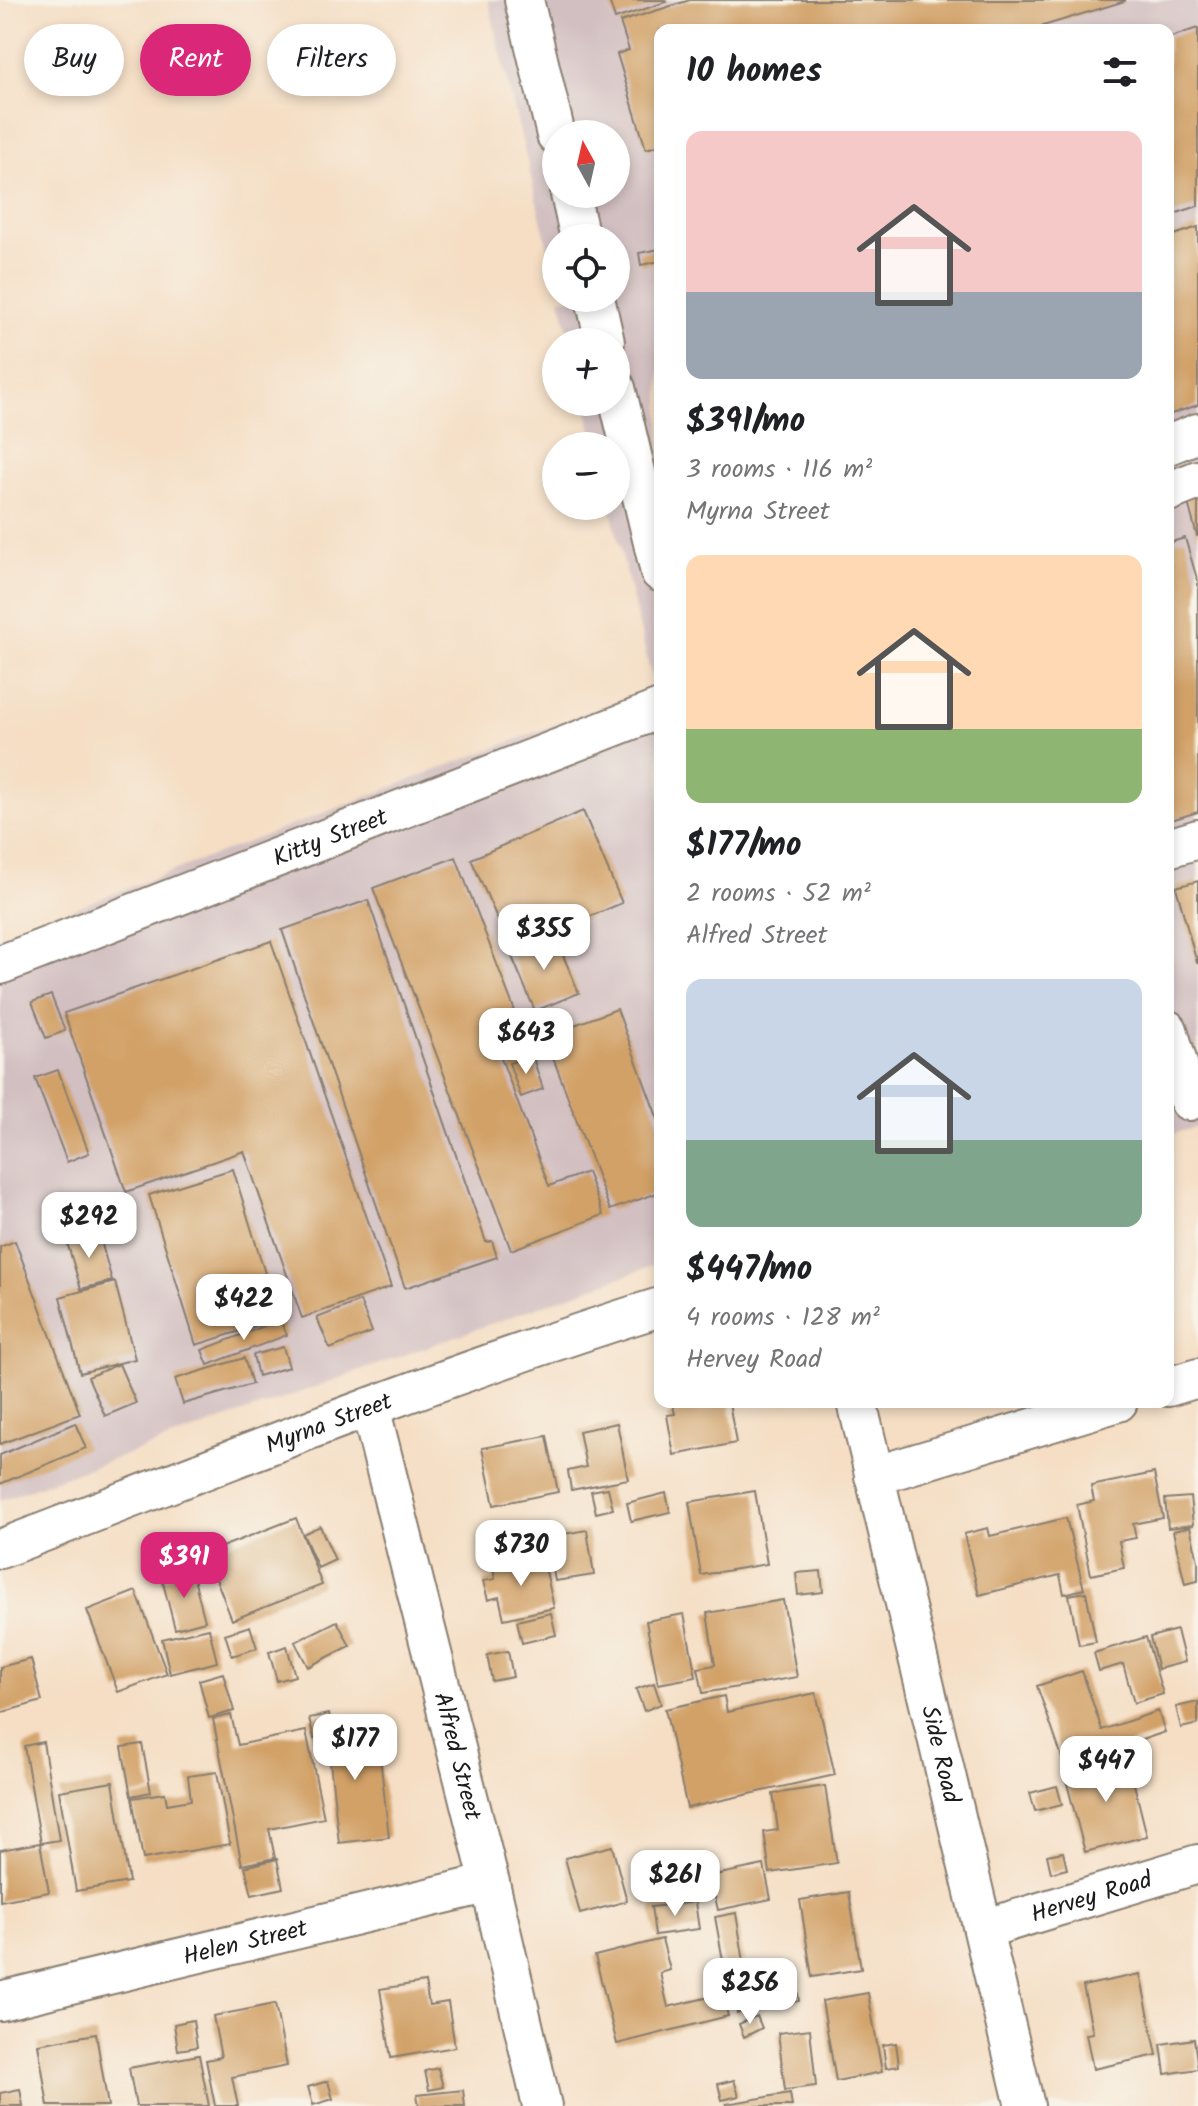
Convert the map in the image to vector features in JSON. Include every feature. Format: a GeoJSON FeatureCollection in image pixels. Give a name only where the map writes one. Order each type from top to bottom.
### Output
{"type":"FeatureCollection","features":[{"type":"Feature","properties":{"kind":"street"},"geometry":{"type":"LineString","coordinates":[[524,0],[552,120]]}},
{"type":"Feature","properties":{"kind":"street"},"geometry":{"type":"LineString","coordinates":[[623,416],[654,547]]}},
{"type":"Feature","properties":{"kind":"street"},"geometry":{"type":"LineString","coordinates":[[1174,443],[1198,433]]}},
{"type":"Feature","properties":{"kind":"street"},"geometry":{"type":"LineString","coordinates":[[1174,490],[1198,480]]}},
{"type":"Feature","properties":{"kind":"street","name":"Kitty Street"},"geometry":{"type":"LineString","coordinates":[[0,965],[654,711]]}},
{"type":"Feature","properties":{"kind":"street"},"geometry":{"type":"LineString","coordinates":[[1174,846],[1198,839]]}},
{"type":"Feature","properties":{"kind":"street"},"geometry":{"type":"LineString","coordinates":[[1174,1050],[1189,1101]]}},
{"type":"Feature","properties":{"kind":"street","name":"Myrna Street"},"geometry":{"type":"LineString","coordinates":[[0,1549],[370,1407],[534,1347],[654,1309]]}},
{"type":"Feature","properties":{"kind":"street"},"geometry":{"type":"LineString","coordinates":[[1174,1385],[1198,1378]]}},
{"type":"Feature","properties":{"kind":"street","name":"Alfred Street"},"geometry":{"type":"LineString","coordinates":[[370,1407],[490,1883],[542,2106]]}},
{"type":"Feature","properties":{"kind":"street","name":"Side Road"},"geometry":{"type":"LineString","coordinates":[[858,1408],[1025,2106]]}},
{"type":"Feature","properties":{"kind":"street"},"geometry":{"type":"LineString","coordinates":[[874,1476],[1098,1408]]}},
{"type":"Feature","properties":{"kind":"street","name":"Hervey Road"},"geometry":{"type":"LineString","coordinates":[[984,1929],[1198,1864]]}},
{"type":"Feature","properties":{"kind":"street","name":"Helen Street"},"geometry":{"type":"LineString","coordinates":[[0,2001],[490,1883]]}},
{"type":"Feature","properties":{"kind":"shaded area"},"geometry":{"type":"Polygon","coordinates":[[[488,0],[1198,0],[1198,1127],[1174,1133],[1174,24],[654,24],[654,687],[613,520],[630,520],[630,432],[592,432],[588,416],[630,416],[630,328],[568,328],[564,312],[630,312],[630,224],[542,224],[488,0]]]}},
{"type":"Feature","properties":{"kind":"shaded area"},"geometry":{"type":"Polygon","coordinates":[[[654,687],[654,1265],[0,1500],[0,937],[654,687]]]}},
{"type":"Feature","properties":{"kind":"building"},"geometry":{"type":"Polygon","coordinates":[[[609,0],[665,0],[666,2],[615,19],[609,0]]]}},
{"type":"Feature","properties":{"kind":"building"},"geometry":{"type":"Polygon","coordinates":[[[690,0],[1125,0],[1050,24],[654,24],[654,147],[646,149],[617,54],[629,50],[620,22],[690,0]]]}},
{"type":"Feature","properties":{"kind":"building"},"geometry":{"type":"Polygon","coordinates":[[[1198,28],[1198,206],[1174,214],[1174,36],[1198,28]]]}},
{"type":"Feature","properties":{"kind":"building"},"geometry":{"type":"Polygon","coordinates":[[[1198,227],[1198,405],[1174,413],[1174,235],[1198,227]]]}},
{"type":"Feature","properties":{"kind":"building"},"geometry":{"type":"Polygon","coordinates":[[[654,250],[654,262],[641,265],[639,253],[654,250]]]}},
{"type":"Feature","properties":{"kind":"building"},"geometry":{"type":"Polygon","coordinates":[[[1198,491],[1198,536],[1197,536],[1186,495],[1198,491]]]}},
{"type":"Feature","properties":{"kind":"building"},"geometry":{"type":"Polygon","coordinates":[[[1185,538],[1198,582],[1198,812],[1174,819],[1174,541],[1185,538]]]}},
{"type":"Feature","properties":{"kind":"building"},"geometry":{"type":"Polygon","coordinates":[[[583,811],[622,903],[511,950],[471,859],[583,811]]]}},
{"type":"Feature","properties":{"kind":"building"},"geometry":{"type":"Polygon","coordinates":[[[456,857],[526,1040],[498,1050],[549,1186],[587,1172],[603,1215],[511,1250],[373,888],[456,857]]]}},
{"type":"Feature","properties":{"kind":"building"},"geometry":{"type":"Polygon","coordinates":[[[1198,881],[1198,963],[1197,963],[1176,887],[1198,881]]]}},
{"type":"Feature","properties":{"kind":"building"},"geometry":{"type":"Polygon","coordinates":[[[368,900],[486,1242],[492,1241],[497,1257],[405,1288],[282,930],[368,900]]]}},
{"type":"Feature","properties":{"kind":"building"},"geometry":{"type":"Polygon","coordinates":[[[554,934],[579,993],[535,1011],[510,952],[554,934]]]}},
{"type":"Feature","properties":{"kind":"building"},"geometry":{"type":"Polygon","coordinates":[[[271,941],[391,1287],[302,1318],[244,1151],[126,1192],[64,1013],[271,941]]]}},
{"type":"Feature","properties":{"kind":"building"},"geometry":{"type":"Polygon","coordinates":[[[51,995],[65,1031],[46,1038],[32,1002],[51,995]]]}},
{"type":"Feature","properties":{"kind":"building"},"geometry":{"type":"Polygon","coordinates":[[[617,1009],[654,1109],[654,1194],[610,1210],[545,1036],[617,1009]]]}},
{"type":"Feature","properties":{"kind":"building"},"geometry":{"type":"Polygon","coordinates":[[[532,1055],[543,1089],[521,1097],[509,1063],[532,1055]]]}},
{"type":"Feature","properties":{"kind":"building"},"geometry":{"type":"Polygon","coordinates":[[[58,1070],[89,1153],[67,1162],[35,1078],[58,1070]]]}},
{"type":"Feature","properties":{"kind":"building"},"geometry":{"type":"Polygon","coordinates":[[[233,1169],[279,1319],[196,1345],[149,1195],[233,1169]]]}},
{"type":"Feature","properties":{"kind":"building"},"geometry":{"type":"Polygon","coordinates":[[[98,1230],[112,1281],[81,1289],[66,1239],[98,1230]]]}},
{"type":"Feature","properties":{"kind":"building"},"geometry":{"type":"Polygon","coordinates":[[[15,1241],[80,1414],[0,1444],[0,1247],[15,1241]]]}},
{"type":"Feature","properties":{"kind":"building"},"geometry":{"type":"Polygon","coordinates":[[[115,1282],[135,1359],[80,1373],[60,1297],[115,1282]]]}},
{"type":"Feature","properties":{"kind":"building"},"geometry":{"type":"Polygon","coordinates":[[[360,1301],[372,1332],[330,1349],[317,1318],[360,1301]]]}},
{"type":"Feature","properties":{"kind":"building"},"geometry":{"type":"Polygon","coordinates":[[[280,1320],[287,1335],[208,1365],[202,1350],[280,1320]]]}},
{"type":"Feature","properties":{"kind":"building"},"geometry":{"type":"Polygon","coordinates":[[[283,1347],[289,1367],[258,1376],[253,1355],[283,1347]]]}},
{"type":"Feature","properties":{"kind":"building"},"geometry":{"type":"Polygon","coordinates":[[[244,1358],[252,1384],[183,1404],[175,1379],[244,1358]]]}},
{"type":"Feature","properties":{"kind":"building"},"geometry":{"type":"Polygon","coordinates":[[[119,1364],[136,1403],[105,1416],[88,1377],[119,1364]]]}},
{"type":"Feature","properties":{"kind":"building"},"geometry":{"type":"Polygon","coordinates":[[[674,1408],[730,1408],[736,1443],[674,1455],[667,1415],[675,1414],[674,1408]]]}},
{"type":"Feature","properties":{"kind":"building"},"geometry":{"type":"Polygon","coordinates":[[[75,1423],[86,1448],[0,1484],[0,1455],[75,1423]]]}},
{"type":"Feature","properties":{"kind":"building"},"geometry":{"type":"Polygon","coordinates":[[[617,1423],[628,1479],[571,1490],[568,1471],[586,1467],[579,1431],[617,1423]]]}},
{"type":"Feature","properties":{"kind":"building"},"geometry":{"type":"Polygon","coordinates":[[[547,1436],[558,1492],[494,1505],[482,1448],[547,1436]]]}},
{"type":"Feature","properties":{"kind":"building"},"geometry":{"type":"Polygon","coordinates":[[[1154,1473],[1163,1518],[1133,1524],[1136,1538],[1119,1541],[1124,1568],[1091,1575],[1077,1505],[1094,1501],[1091,1486],[1154,1473]]]}},
{"type":"Feature","properties":{"kind":"building"},"geometry":{"type":"Polygon","coordinates":[[[608,1488],[613,1509],[596,1513],[591,1491],[608,1488]]]}},
{"type":"Feature","properties":{"kind":"building"},"geometry":{"type":"Polygon","coordinates":[[[755,1491],[767,1564],[701,1575],[689,1502],[755,1491]]]}},
{"type":"Feature","properties":{"kind":"building"},"geometry":{"type":"Polygon","coordinates":[[[666,1493],[670,1512],[631,1521],[627,1503],[666,1493]]]}},
{"type":"Feature","properties":{"kind":"building"},"geometry":{"type":"Polygon","coordinates":[[[1190,1497],[1193,1525],[1168,1528],[1165,1499],[1190,1497]]]}},
{"type":"Feature","properties":{"kind":"building"},"geometry":{"type":"Polygon","coordinates":[[[296,1518],[322,1585],[232,1620],[206,1553],[296,1518]]]}},
{"type":"Feature","properties":{"kind":"building"},"geometry":{"type":"Polygon","coordinates":[[[1066,1518],[1084,1589],[1064,1594],[1060,1575],[979,1595],[964,1534],[988,1528],[990,1536],[1066,1518]]]}},
{"type":"Feature","properties":{"kind":"building"},"geometry":{"type":"Polygon","coordinates":[[[320,1526],[335,1560],[318,1568],[303,1534],[320,1526]]]}},
{"type":"Feature","properties":{"kind":"building"},"geometry":{"type":"Polygon","coordinates":[[[1190,1527],[1198,1561],[1198,1581],[1185,1584],[1173,1531],[1190,1527]]]}},
{"type":"Feature","properties":{"kind":"building"},"geometry":{"type":"Polygon","coordinates":[[[587,1530],[594,1575],[555,1581],[547,1537],[587,1530]]]}},
{"type":"Feature","properties":{"kind":"building"},"geometry":{"type":"Polygon","coordinates":[[[543,1557],[554,1608],[504,1619],[499,1597],[488,1600],[483,1581],[495,1579],[493,1568],[543,1557]]]}},
{"type":"Feature","properties":{"kind":"building"},"geometry":{"type":"Polygon","coordinates":[[[192,1571],[205,1621],[175,1629],[162,1579],[192,1571]]]}},
{"type":"Feature","properties":{"kind":"building"},"geometry":{"type":"Polygon","coordinates":[[[821,1571],[823,1592],[798,1595],[796,1573],[821,1571]]]}},
{"type":"Feature","properties":{"kind":"building"},"geometry":{"type":"Polygon","coordinates":[[[136,1591],[167,1674],[118,1692],[87,1610],[136,1591]]]}},
{"type":"Feature","properties":{"kind":"building"},"geometry":{"type":"Polygon","coordinates":[[[1086,1592],[1096,1642],[1079,1645],[1069,1595],[1086,1592]]]}},
{"type":"Feature","properties":{"kind":"building"},"geometry":{"type":"Polygon","coordinates":[[[783,1600],[797,1677],[703,1693],[698,1668],[715,1665],[707,1613],[783,1600]]]}},
{"type":"Feature","properties":{"kind":"building"},"geometry":{"type":"Polygon","coordinates":[[[551,1613],[556,1635],[522,1643],[517,1621],[551,1613]]]}},
{"type":"Feature","properties":{"kind":"building"},"geometry":{"type":"Polygon","coordinates":[[[684,1614],[696,1677],[658,1684],[646,1621],[684,1614]]]}},
{"type":"Feature","properties":{"kind":"building"},"geometry":{"type":"Polygon","coordinates":[[[337,1621],[350,1646],[308,1667],[295,1642],[337,1621]]]}},
{"type":"Feature","properties":{"kind":"building"},"geometry":{"type":"Polygon","coordinates":[[[250,1626],[257,1648],[232,1656],[225,1634],[250,1626]]]}},
{"type":"Feature","properties":{"kind":"building"},"geometry":{"type":"Polygon","coordinates":[[[209,1628],[217,1662],[170,1674],[162,1639],[209,1628]]]}},
{"type":"Feature","properties":{"kind":"building"},"geometry":{"type":"Polygon","coordinates":[[[1177,1630],[1185,1662],[1158,1669],[1150,1637],[1177,1630]]]}},
{"type":"Feature","properties":{"kind":"building"},"geometry":{"type":"Polygon","coordinates":[[[1146,1637],[1163,1694],[1134,1703],[1123,1664],[1099,1671],[1094,1653],[1146,1637]]]}},
{"type":"Feature","properties":{"kind":"building"},"geometry":{"type":"Polygon","coordinates":[[[287,1646],[295,1676],[277,1681],[269,1652],[287,1646]]]}},
{"type":"Feature","properties":{"kind":"building"},"geometry":{"type":"Polygon","coordinates":[[[508,1651],[513,1677],[492,1681],[487,1655],[508,1651]]]}},
{"type":"Feature","properties":{"kind":"building"},"geometry":{"type":"Polygon","coordinates":[[[31,1659],[42,1701],[0,1713],[0,1667],[31,1659]]]}},
{"type":"Feature","properties":{"kind":"building"},"geometry":{"type":"Polygon","coordinates":[[[1082,1671],[1102,1730],[1158,1711],[1165,1732],[1065,1766],[1037,1686],[1082,1671]]]}},
{"type":"Feature","properties":{"kind":"building"},"geometry":{"type":"Polygon","coordinates":[[[223,1673],[234,1711],[209,1718],[199,1680],[223,1673]]]}},
{"type":"Feature","properties":{"kind":"building"},"geometry":{"type":"Polygon","coordinates":[[[654,1683],[661,1704],[644,1711],[636,1689],[654,1683]]]}},
{"type":"Feature","properties":{"kind":"building"},"geometry":{"type":"Polygon","coordinates":[[[816,1693],[835,1775],[687,1808],[665,1709],[724,1696],[727,1712],[816,1693]]]}},
{"type":"Feature","properties":{"kind":"building"},"geometry":{"type":"Polygon","coordinates":[[[1198,1702],[1198,1724],[1181,1728],[1176,1707],[1198,1702]]]}},
{"type":"Feature","properties":{"kind":"building"},"geometry":{"type":"Polygon","coordinates":[[[329,1714],[334,1735],[377,1730],[389,1837],[339,1843],[327,1735],[314,1738],[309,1718],[329,1714]]]}},
{"type":"Feature","properties":{"kind":"building"},"geometry":{"type":"Polygon","coordinates":[[[231,1715],[238,1745],[306,1731],[324,1818],[269,1829],[275,1858],[242,1865],[213,1719],[231,1715]]]}},
{"type":"Feature","properties":{"kind":"building"},"geometry":{"type":"Polygon","coordinates":[[[43,1742],[59,1840],[41,1843],[24,1746],[43,1742]]]}},
{"type":"Feature","properties":{"kind":"building"},"geometry":{"type":"Polygon","coordinates":[[[142,1744],[151,1792],[131,1796],[122,1747],[142,1744]]]}},
{"type":"Feature","properties":{"kind":"building"},"geometry":{"type":"Polygon","coordinates":[[[1127,1756],[1147,1836],[1085,1852],[1064,1772],[1127,1756]]]}},
{"type":"Feature","properties":{"kind":"building"},"geometry":{"type":"Polygon","coordinates":[[[217,1772],[230,1844],[143,1859],[132,1798],[165,1793],[167,1804],[191,1800],[188,1776],[217,1772]]]}},
{"type":"Feature","properties":{"kind":"building"},"geometry":{"type":"Polygon","coordinates":[[[113,1782],[129,1882],[76,1891],[59,1791],[113,1782]]]}},
{"type":"Feature","properties":{"kind":"building"},"geometry":{"type":"Polygon","coordinates":[[[825,1786],[837,1863],[770,1873],[764,1832],[778,1830],[773,1794],[825,1786]]]}},
{"type":"Feature","properties":{"kind":"building"},"geometry":{"type":"Polygon","coordinates":[[[1057,1786],[1062,1804],[1035,1811],[1030,1793],[1057,1786]]]}},
{"type":"Feature","properties":{"kind":"building"},"geometry":{"type":"Polygon","coordinates":[[[40,1843],[49,1892],[0,1901],[0,1850],[40,1843]]]}},
{"type":"Feature","properties":{"kind":"building"},"geometry":{"type":"Polygon","coordinates":[[[612,1846],[627,1901],[580,1914],[565,1858],[612,1846]]]}},
{"type":"Feature","properties":{"kind":"building"},"geometry":{"type":"Polygon","coordinates":[[[1063,1852],[1067,1869],[1051,1873],[1047,1855],[1063,1852]]]}},
{"type":"Feature","properties":{"kind":"building"},"geometry":{"type":"Polygon","coordinates":[[[277,1859],[283,1888],[252,1895],[245,1867],[277,1859]]]}},
{"type":"Feature","properties":{"kind":"building"},"geometry":{"type":"Polygon","coordinates":[[[764,1865],[771,1899],[718,1910],[710,1876],[764,1865]]]}},
{"type":"Feature","properties":{"kind":"building"},"geometry":{"type":"Polygon","coordinates":[[[849,1892],[861,1969],[812,1977],[800,1900],[849,1892]]]}},
{"type":"Feature","properties":{"kind":"building"},"geometry":{"type":"Polygon","coordinates":[[[695,1902],[699,1929],[655,1935],[651,1907],[695,1902]]]}},
{"type":"Feature","properties":{"kind":"building"},"geometry":{"type":"Polygon","coordinates":[[[736,1913],[744,1962],[724,1966],[715,1917],[736,1913]]]}},
{"type":"Feature","properties":{"kind":"building"},"geometry":{"type":"Polygon","coordinates":[[[662,1939],[670,1970],[660,1973],[668,2007],[722,1994],[728,2016],[617,2044],[595,1956],[662,1939]]]}},
{"type":"Feature","properties":{"kind":"building"},"geometry":{"type":"Polygon","coordinates":[[[1140,1974],[1157,2055],[1093,2069],[1086,2034],[1093,2033],[1083,1986],[1140,1974]]]}},
{"type":"Feature","properties":{"kind":"building"},"geometry":{"type":"Polygon","coordinates":[[[425,1982],[429,2005],[448,2002],[455,2047],[391,2058],[380,1989],[425,1982]]]}},
{"type":"Feature","properties":{"kind":"building"},"geometry":{"type":"Polygon","coordinates":[[[796,1982],[799,2001],[737,2013],[733,1995],[796,1982]]]}},
{"type":"Feature","properties":{"kind":"building"},"geometry":{"type":"Polygon","coordinates":[[[868,1993],[882,2072],[836,2081],[822,2001],[868,1993]]]}},
{"type":"Feature","properties":{"kind":"building"},"geometry":{"type":"Polygon","coordinates":[[[275,2004],[287,2066],[232,2077],[238,2106],[215,2106],[206,2060],[221,2057],[213,2016],[275,2004]]]}},
{"type":"Feature","properties":{"kind":"building"},"geometry":{"type":"Polygon","coordinates":[[[757,2016],[762,2028],[744,2037],[739,2024],[757,2016]]]}},
{"type":"Feature","properties":{"kind":"building"},"geometry":{"type":"Polygon","coordinates":[[[193,2020],[197,2047],[178,2050],[174,2024],[193,2020]]]}},
{"type":"Feature","properties":{"kind":"building"},"geometry":{"type":"Polygon","coordinates":[[[810,2029],[816,2086],[785,2090],[778,2033],[810,2029]]]}},
{"type":"Feature","properties":{"kind":"building"},"geometry":{"type":"Polygon","coordinates":[[[96,2034],[108,2106],[48,2106],[38,2044],[96,2034]]]}},
{"type":"Feature","properties":{"kind":"building"},"geometry":{"type":"Polygon","coordinates":[[[1194,2039],[1198,2069],[1165,2074],[1161,2044],[1194,2039]]]}},
{"type":"Feature","properties":{"kind":"building"},"geometry":{"type":"Polygon","coordinates":[[[896,2043],[899,2066],[886,2068],[883,2045],[896,2043]]]}},
{"type":"Feature","properties":{"kind":"building"},"geometry":{"type":"Polygon","coordinates":[[[199,2055],[209,2106],[136,2106],[129,2068],[199,2055]]]}},
{"type":"Feature","properties":{"kind":"building"},"geometry":{"type":"Polygon","coordinates":[[[438,2068],[443,2087],[429,2090],[425,2071],[438,2068]]]}},
{"type":"Feature","properties":{"kind":"building"},"geometry":{"type":"Polygon","coordinates":[[[734,2080],[739,2096],[722,2100],[718,2084],[734,2080]]]}},
{"type":"Feature","properties":{"kind":"building"},"geometry":{"type":"Polygon","coordinates":[[[328,2081],[333,2099],[313,2105],[308,2087],[328,2081]]]}},
{"type":"Feature","properties":{"kind":"building"},"geometry":{"type":"Polygon","coordinates":[[[20,2089],[23,2106],[0,2106],[0,2093],[20,2089]]]}},
{"type":"Feature","properties":{"kind":"building"},"geometry":{"type":"Polygon","coordinates":[[[463,2090],[465,2106],[419,2106],[417,2095],[463,2090]]]}},
{"type":"Feature","properties":{"kind":"building"},"geometry":{"type":"Polygon","coordinates":[[[790,2093],[792,2106],[726,2106],[726,2104],[790,2093]]]}}]}
